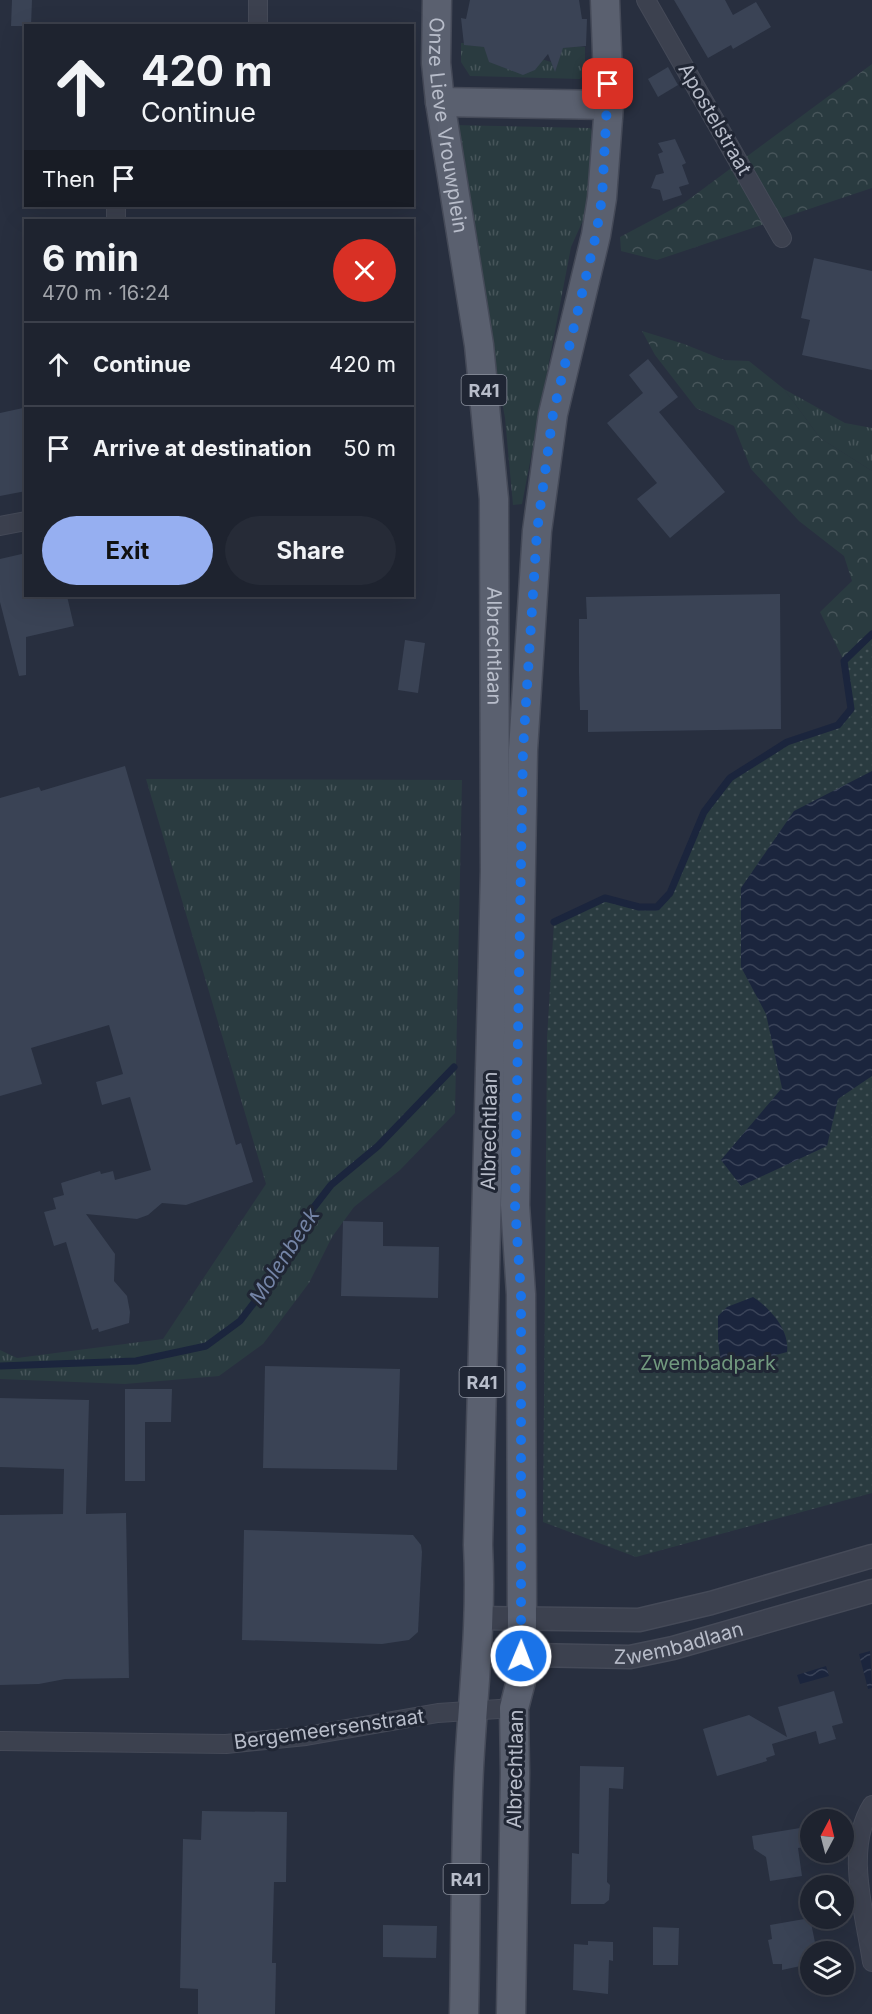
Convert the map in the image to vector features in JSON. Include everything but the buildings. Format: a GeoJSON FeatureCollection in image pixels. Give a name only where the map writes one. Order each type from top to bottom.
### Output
{"type":"FeatureCollection","features":[{"type":"Feature","properties":{"kind":"main road","name":"Onze Lieve Vrouwplein"},"geometry":{"type":"LineString","coordinates":[[436,0],[436,63],[440,102],[464,249]]}},
{"type":"Feature","properties":{"kind":"main road","name":"R41"},"geometry":{"type":"LineString","coordinates":[[605,0],[609,105]]}},
{"type":"Feature","properties":{"kind":"main road"},"geometry":{"type":"LineString","coordinates":[[440,102],[609,105]]}},
{"type":"Feature","properties":{"kind":"main road","name":"Albrechtlaan"},"geometry":{"type":"LineString","coordinates":[[511,2014],[514,1708],[520,1681],[522,1620],[521,1294],[515,1205],[524,739],[537,531],[553,414],[596,235],[602,198],[609,105]]}},
{"type":"Feature","properties":{"kind":"main road","name":"Albrechtlaan"},"geometry":{"type":"LineString","coordinates":[[464,249],[479,345],[494,510],[495,848],[478,1545],[481,1575],[480,1618],[479,1654],[473,1682],[464,2014]]}},
{"type":"Feature","properties":{"kind":"street"},"geometry":{"type":"LineString","coordinates":[[258,0],[258,24]]}},
{"type":"Feature","properties":{"kind":"street","name":"Apostelstraat"},"geometry":{"type":"LineString","coordinates":[[646,0],[782,238]]}},
{"type":"Feature","properties":{"kind":"street"},"geometry":{"type":"LineString","coordinates":[[0,526],[24,521]]}},
{"type":"Feature","properties":{"kind":"street","name":"Zwembadlaan"},"geometry":{"type":"LineString","coordinates":[[480,1618],[639,1620],[711,1603],[872,1556]]}},
{"type":"Feature","properties":{"kind":"street","name":"Zwembadlaan"},"geometry":{"type":"LineString","coordinates":[[479,1654],[630,1657],[872,1591]]}},
{"type":"Feature","properties":{"kind":"street"},"geometry":{"type":"LineString","coordinates":[[711,1603],[721,1634]]}},
{"type":"Feature","properties":{"kind":"street","name":"Bergemeersenstraat"},"geometry":{"type":"LineString","coordinates":[[0,1741],[226,1744],[306,1736],[438,1713],[514,1708]]}},
{"type":"Feature","properties":{"kind":"street"},"geometry":{"type":"LineString","coordinates":[[872,1805],[862,1820],[857,1862],[872,1962]]}},
{"type":"Feature","properties":{"kind":"green space"},"geometry":{"type":"Polygon","coordinates":[[[461,43],[489,43],[551,62],[558,57],[559,44],[585,47],[585,73],[580,79],[470,76],[461,62],[461,43]]]}},
{"type":"Feature","properties":{"kind":"green space"},"geometry":{"type":"Polygon","coordinates":[[[872,64],[872,188],[657,260],[621,251],[620,237],[684,203],[872,64]]]}},
{"type":"Feature","properties":{"kind":"green space"},"geometry":{"type":"Polygon","coordinates":[[[453,125],[590,128],[605,150],[593,198],[571,247],[522,504],[513,505],[505,418],[453,125]]]}},
{"type":"Feature","properties":{"kind":"green space"},"geometry":{"type":"Polygon","coordinates":[[[642,331],[724,360],[749,361],[784,389],[820,438],[872,471],[872,634],[844,661],[820,612],[852,581],[844,556],[799,521],[751,469],[734,426],[696,408],[655,355],[642,331]]]}},
{"type":"Feature","properties":{"kind":"green space"},"geometry":{"type":"Polygon","coordinates":[[[784,389],[845,423],[872,428],[872,471],[820,438],[784,389]]]}},
{"type":"Feature","properties":{"kind":"green space","name":"Zwembadpark"},"geometry":{"type":"Polygon","coordinates":[[[872,634],[872,1493],[636,1557],[543,1522],[547,1038],[554,922],[605,898],[639,907],[657,907],[670,893],[704,812],[730,778],[787,742],[838,725],[850,709],[844,661],[872,634]]]}},
{"type":"Feature","properties":{"kind":"green space"},"geometry":{"type":"Polygon","coordinates":[[[146,779],[462,780],[455,1113],[400,1170],[354,1207],[332,1237],[309,1283],[263,1344],[219,1376],[125,1384],[0,1379],[0,1350],[17,1358],[163,1339],[266,1184],[146,779]]]}},
{"type":"Feature","properties":{"kind":"water"},"geometry":{"type":"Polygon","coordinates":[[[872,771],[872,1076],[838,1099],[827,1146],[741,1186],[721,1160],[782,1088],[766,1014],[741,967],[741,888],[794,811],[872,771]]]}},
{"type":"Feature","properties":{"kind":"water"},"geometry":{"type":"Polygon","coordinates":[[[753,1297],[778,1320],[785,1336],[787,1352],[750,1362],[734,1370],[721,1363],[718,1316],[727,1307],[753,1297]]]}},
{"type":"Feature","properties":{"kind":"water"},"geometry":{"type":"Polygon","coordinates":[[[870,1651],[872,1688],[868,1689],[859,1654],[870,1651]]]}},
{"type":"Feature","properties":{"kind":"water"},"geometry":{"type":"Polygon","coordinates":[[[826,1666],[829,1676],[800,1684],[797,1675],[826,1666]]]}},
{"type":"Feature","properties":{"kind":"waterway","name":"Molenbeek"},"geometry":{"type":"LineString","coordinates":[[554,922],[605,898],[639,907],[657,907],[670,893],[704,812],[730,778],[787,742],[838,725],[851,709],[844,661],[872,634]]}},
{"type":"Feature","properties":{"kind":"waterway","name":"Molenbeek"},"geometry":{"type":"LineString","coordinates":[[0,1366],[136,1361],[206,1346],[240,1321],[282,1266],[304,1220],[331,1185],[378,1146],[454,1067]]}},
{"type":"Feature","properties":{"kind":"route"},"geometry":{"type":"LineString","coordinates":[[521,1656],[521,1294],[515,1205],[523,750],[537,531],[553,414],[596,235],[602,198],[609,105],[608,84]]}}]}
